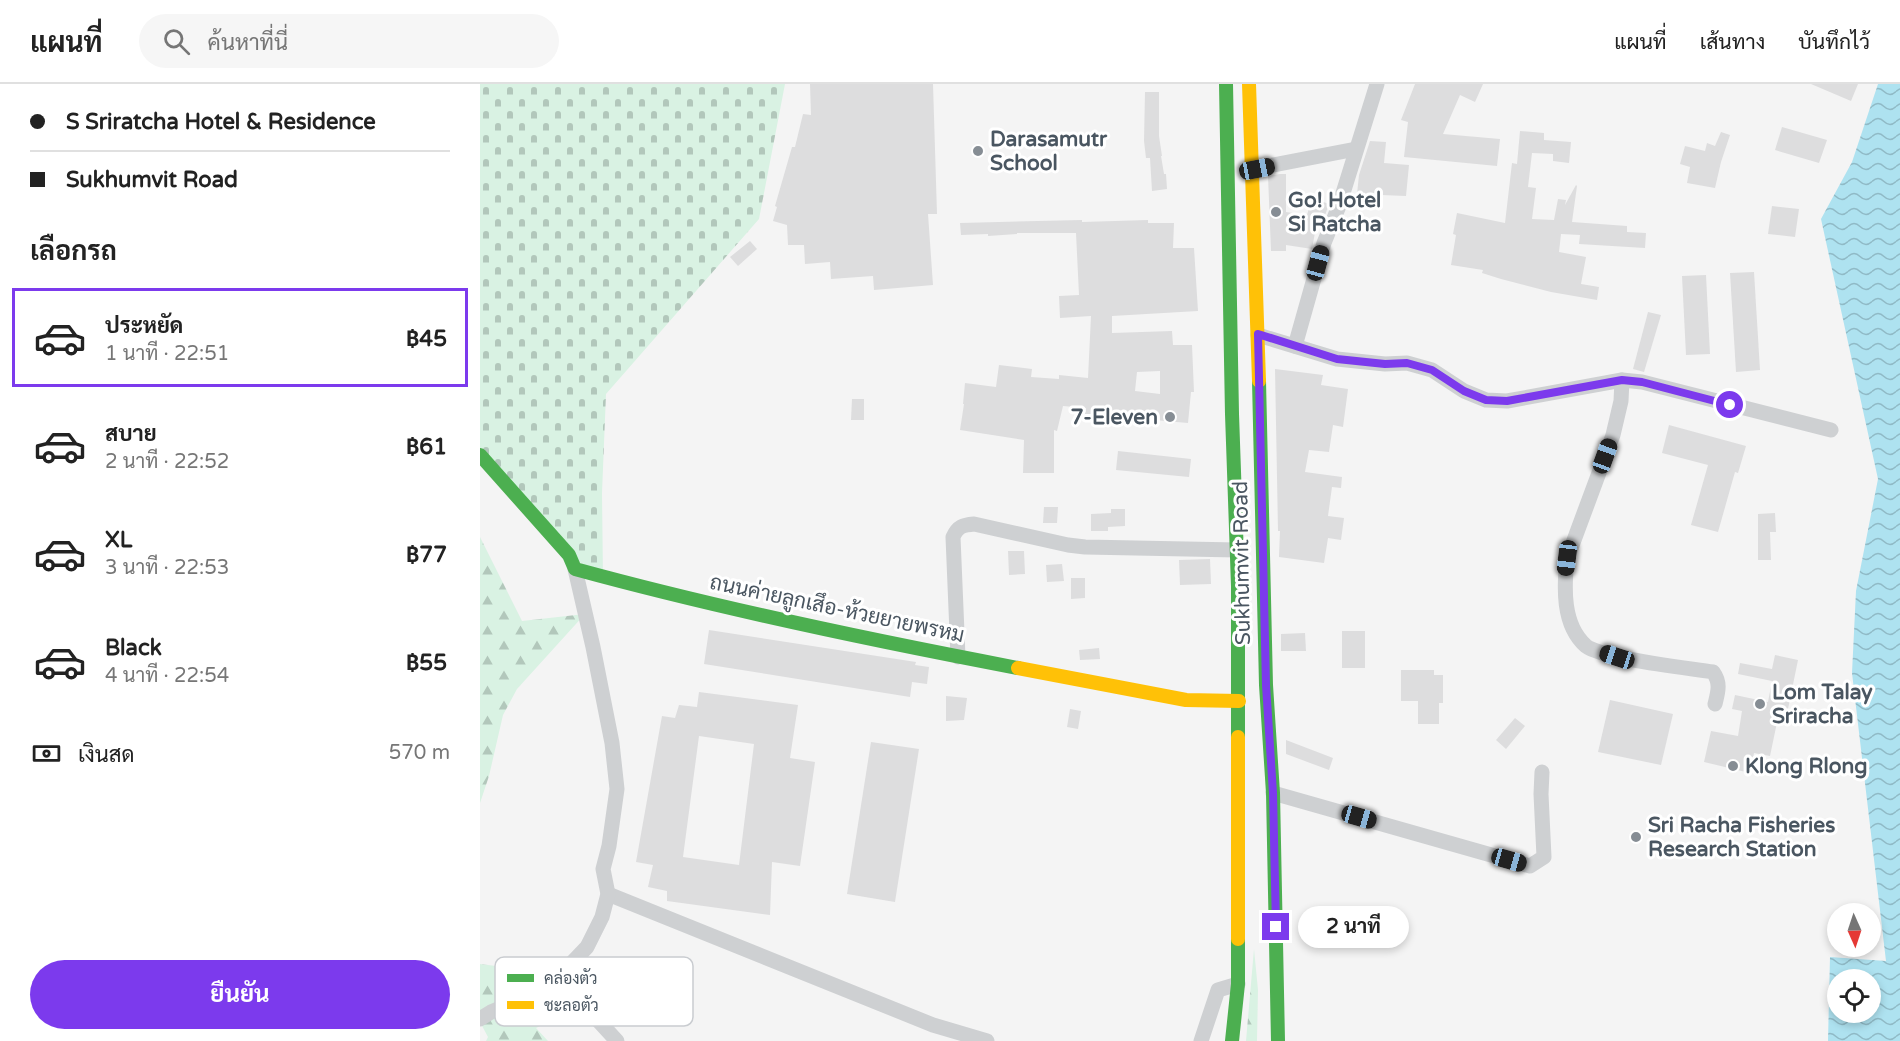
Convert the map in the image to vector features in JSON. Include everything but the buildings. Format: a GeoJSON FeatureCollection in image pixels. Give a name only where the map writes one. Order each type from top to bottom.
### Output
{"type":"FeatureCollection","features":[{"type":"Feature","properties":{"kind":"main road","name":"Sukhumvit Road"},"geometry":{"type":"LineString","coordinates":[[1226,84],[1239,701],[1238,984],[1232,1041]]}},
{"type":"Feature","properties":{"kind":"main road","name":"Sukhumvit Road"},"geometry":{"type":"LineString","coordinates":[[1249,84],[1258,334],[1266,685],[1273,793],[1278,1041]]}},
{"type":"Feature","properties":{"kind":"main road"},"geometry":{"type":"LineString","coordinates":[[480,455],[568,555],[575,568]]}},
{"type":"Feature","properties":{"kind":"main road","name":"ถนนค่ายลูกเสึอ-ห้วยยายพรหม"},"geometry":{"type":"LineString","coordinates":[[575,568],[658,592],[958,657],[1186,700],[1239,701]]}},
{"type":"Feature","properties":{"kind":"street"},"geometry":{"type":"LineString","coordinates":[[1295,346],[1323,243],[1339,206],[1377,84]]}},
{"type":"Feature","properties":{"kind":"street"},"geometry":{"type":"LineString","coordinates":[[1253,169],[1356,149]]}},
{"type":"Feature","properties":{"kind":"street"},"geometry":{"type":"LineString","coordinates":[[1258,334],[1337,359],[1385,364],[1407,363],[1432,370],[1464,391],[1486,400],[1507,401],[1622,380],[1642,382],[1831,430]]}},
{"type":"Feature","properties":{"kind":"street"},"geometry":{"type":"LineString","coordinates":[[1622,380],[1621,401],[1613,435],[1567,558],[1565,579],[1567,607],[1573,629],[1587,647],[1617,657],[1713,672],[1718,679],[1719,687],[1715,704]]}},
{"type":"Feature","properties":{"kind":"street"},"geometry":{"type":"LineString","coordinates":[[958,657],[953,537],[959,527],[964,525],[974,524],[1085,547],[1237,550]]}},
{"type":"Feature","properties":{"kind":"street"},"geometry":{"type":"LineString","coordinates":[[575,568],[612,743],[617,789],[609,846],[603,869],[608,894],[602,917],[588,947],[579,957]]}},
{"type":"Feature","properties":{"kind":"street"},"geometry":{"type":"LineString","coordinates":[[1273,793],[1530,866],[1544,857],[1542,772]]}},
{"type":"Feature","properties":{"kind":"street"},"geometry":{"type":"LineString","coordinates":[[608,894],[933,1024],[987,1041]]}},
{"type":"Feature","properties":{"kind":"street"},"geometry":{"type":"LineString","coordinates":[[1201,1041],[1218,990],[1238,984]]}},
{"type":"Feature","properties":{"kind":"street"},"geometry":{"type":"LineString","coordinates":[[480,1019],[495,1011]]}},
{"type":"Feature","properties":{"kind":"street"},"geometry":{"type":"LineString","coordinates":[[602,1026],[616,1041]]}},
{"type":"Feature","properties":{"kind":"green space"},"geometry":{"type":"Polygon","coordinates":[[[480,84],[785,84],[759,219],[606,394],[602,493],[603,578],[569,555],[480,455],[480,84]]]}},
{"type":"Feature","properties":{"kind":"green space"},"geometry":{"type":"Polygon","coordinates":[[[480,537],[522,621],[585,614],[517,689],[503,715],[489,776],[480,803],[480,537]]]}},
{"type":"Feature","properties":{"kind":"green space"},"geometry":{"type":"Polygon","coordinates":[[[1254,949],[1258,990],[1257,1041],[1246,1041],[1254,949]]]}},
{"type":"Feature","properties":{"kind":"green space"},"geometry":{"type":"Polygon","coordinates":[[[480,964],[495,966],[495,1026],[540,1026],[536,1028],[548,1041],[486,1041],[488,1037],[480,1022],[480,964]]]}},
{"type":"Feature","properties":{"kind":"water"},"geometry":{"type":"Polygon","coordinates":[[[1878,84],[1900,84],[1900,1041],[1828,1041],[1828,1023],[1881,1023],[1881,969],[1830,969],[1830,957],[1886,961],[1881,903],[1879,903],[1852,673],[1856,591],[1878,479],[1821,219],[1852,162],[1878,84]]]}},
{"type":"Feature","properties":{"kind":"traffic: fast"},"geometry":{"type":"LineString","coordinates":[[1226,84],[1232,414],[1238,586],[1238,737]]}},
{"type":"Feature","properties":{"kind":"traffic: fast"},"geometry":{"type":"LineString","coordinates":[[1259,381],[1266,685],[1273,793],[1278,1041]]}},
{"type":"Feature","properties":{"kind":"traffic: fast"},"geometry":{"type":"LineString","coordinates":[[480,455],[569,555],[575,569],[796,623],[1018,668]]}},
{"type":"Feature","properties":{"kind":"traffic: fast"},"geometry":{"type":"LineString","coordinates":[[1232,1041],[1238,984],[1238,939]]}},
{"type":"Feature","properties":{"kind":"traffic: slow"},"geometry":{"type":"LineString","coordinates":[[1249,84],[1259,381]]}},
{"type":"Feature","properties":{"kind":"traffic: slow"},"geometry":{"type":"LineString","coordinates":[[1018,668],[1186,700],[1239,701]]}},
{"type":"Feature","properties":{"kind":"traffic: slow"},"geometry":{"type":"LineString","coordinates":[[1238,737],[1238,939]]}},
{"type":"Feature","properties":{"kind":"place","name":"Darasamutr School"},"geometry":{"type":"Point","coordinates":[978,151]}},
{"type":"Feature","properties":{"kind":"place","name":"Go! Hotel Si Ratcha"},"geometry":{"type":"Point","coordinates":[1276,212]}},
{"type":"Feature","properties":{"kind":"place","name":"7-Eleven"},"geometry":{"type":"Point","coordinates":[1170,417]}},
{"type":"Feature","properties":{"kind":"place","name":"Lom Talay Sriracha"},"geometry":{"type":"Point","coordinates":[1760,704]}},
{"type":"Feature","properties":{"kind":"place","name":"Klong Rlong"},"geometry":{"type":"Point","coordinates":[1733,766]}},
{"type":"Feature","properties":{"kind":"place","name":"Sri Racha Fisheries Research Station"},"geometry":{"type":"Point","coordinates":[1636,837]}},
{"type":"Feature","properties":{"kind":"route"},"geometry":{"type":"LineString","coordinates":[[1276,927],[1273,793],[1266,685],[1258,334],[1337,359],[1385,364],[1407,363],[1432,370],[1464,391],[1486,400],[1507,401],[1622,380],[1642,382],[1730,405]]}}]}
